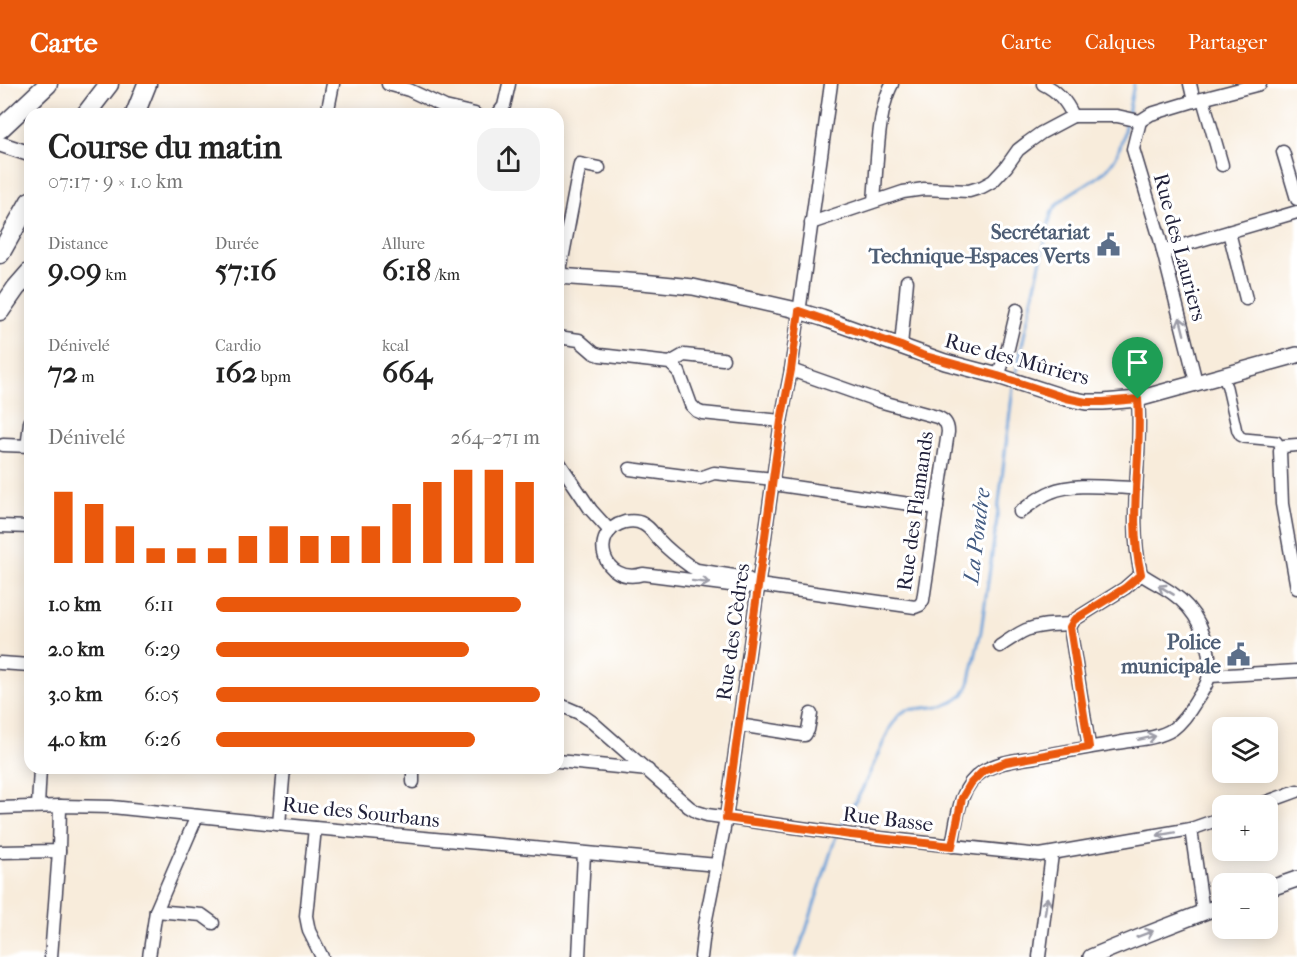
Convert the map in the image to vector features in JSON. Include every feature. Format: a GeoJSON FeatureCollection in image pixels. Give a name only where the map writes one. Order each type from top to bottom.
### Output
{"type":"FeatureCollection","features":[{"type":"Feature","properties":{"kind":"main road"},"geometry":{"type":"LineString","coordinates":[[0,129],[48,84]]}},
{"type":"Feature","properties":{"kind":"main road"},"geometry":{"type":"LineString","coordinates":[[91,108],[109,84]]}},
{"type":"Feature","properties":{"kind":"main road"},"geometry":{"type":"LineString","coordinates":[[137,108],[147,84]]}},
{"type":"Feature","properties":{"kind":"main road"},"geometry":{"type":"LineString","coordinates":[[0,255],[24,212]]}},
{"type":"Feature","properties":{"kind":"main road"},"geometry":{"type":"LineString","coordinates":[[0,311],[24,279]]}},
{"type":"Feature","properties":{"kind":"street"},"geometry":{"type":"LineString","coordinates":[[328,108],[333,84]]}},
{"type":"Feature","properties":{"kind":"street"},"geometry":{"type":"LineString","coordinates":[[388,84],[409,90],[449,108]]}},
{"type":"Feature","properties":{"kind":"street"},"geometry":{"type":"LineString","coordinates":[[502,108],[509,84]]}},
{"type":"Feature","properties":{"kind":"street","name":"Rue des Cèdres"},"geometry":{"type":"LineString","coordinates":[[701,957],[705,924],[726,818],[831,84]]}},
{"type":"Feature","properties":{"kind":"street"},"geometry":{"type":"LineString","coordinates":[[874,201],[880,129],[886,94],[892,84]]}},
{"type":"Feature","properties":{"kind":"street"},"geometry":{"type":"LineString","coordinates":[[1043,84],[1059,95],[1068,105],[1073,116]]}},
{"type":"Feature","properties":{"kind":"street"},"geometry":{"type":"LineString","coordinates":[[1190,84],[1199,100],[1222,165]]}},
{"type":"Feature","properties":{"kind":"street"},"geometry":{"type":"LineString","coordinates":[[811,223],[914,189],[969,191],[982,188],[993,181],[1018,150],[1041,133],[1073,116],[1117,116],[1140,121],[1152,114],[1260,84]]}},
{"type":"Feature","properties":{"kind":"street","name":"Rue des Lauriers"},"geometry":{"type":"LineString","coordinates":[[1140,121],[1133,149],[1163,251],[1196,382]]}},
{"type":"Feature","properties":{"kind":"street"},"geometry":{"type":"LineString","coordinates":[[4,145],[24,152]]}},
{"type":"Feature","properties":{"kind":"street"},"geometry":{"type":"LineString","coordinates":[[1283,152],[1297,199]]}},
{"type":"Feature","properties":{"kind":"street"},"geometry":{"type":"LineString","coordinates":[[564,249],[580,164],[599,168]]}},
{"type":"Feature","properties":{"kind":"street"},"geometry":{"type":"LineString","coordinates":[[1163,251],[1297,212]]}},
{"type":"Feature","properties":{"kind":"street"},"geometry":{"type":"LineString","coordinates":[[1229,232],[1246,299]]}},
{"type":"Feature","properties":{"kind":"street","name":"Rue des Mûriers"},"geometry":{"type":"LineString","coordinates":[[564,276],[693,287],[799,311],[937,360],[1086,402],[1138,399],[1297,355]]}},
{"type":"Feature","properties":{"kind":"street"},"geometry":{"type":"LineString","coordinates":[[901,346],[907,280]]}},
{"type":"Feature","properties":{"kind":"street"},"geometry":{"type":"LineString","coordinates":[[999,376],[1017,310]]}},
{"type":"Feature","properties":{"kind":"street"},"geometry":{"type":"LineString","coordinates":[[564,338],[579,340],[594,353],[600,355],[669,363],[684,355],[723,359]]}},
{"type":"Feature","properties":{"kind":"street"},"geometry":{"type":"LineString","coordinates":[[669,363],[679,372],[691,405],[697,411],[781,421]]}},
{"type":"Feature","properties":{"kind":"street","name":"Rue des Flamands"},"geometry":{"type":"LineString","coordinates":[[759,585],[918,606],[923,600],[937,508],[948,432],[944,421],[791,370]]}},
{"type":"Feature","properties":{"kind":"street"},"geometry":{"type":"LineString","coordinates":[[1222,375],[1240,436],[1276,441],[1281,448],[1282,504],[1297,588]]}},
{"type":"Feature","properties":{"kind":"street"},"geometry":{"type":"LineString","coordinates":[[952,846],[962,798],[971,783],[983,771],[1006,762],[1161,735],[1173,729],[1183,720],[1210,676],[1208,651],[1199,623],[1184,603],[1141,574],[1137,559],[1135,537],[1140,420],[1138,399]]}},
{"type":"Feature","properties":{"kind":"street"},"geometry":{"type":"LineString","coordinates":[[3,445],[24,445]]}},
{"type":"Feature","properties":{"kind":"street"},"geometry":{"type":"LineString","coordinates":[[1281,448],[1297,445]]}},
{"type":"Feature","properties":{"kind":"street"},"geometry":{"type":"LineString","coordinates":[[630,469],[700,478],[714,473],[937,508]]}},
{"type":"Feature","properties":{"kind":"street"},"geometry":{"type":"LineString","coordinates":[[564,470],[591,510],[610,531]]}},
{"type":"Feature","properties":{"kind":"street"},"geometry":{"type":"LineString","coordinates":[[1020,512],[1056,490],[1081,487],[1136,488]]}},
{"type":"Feature","properties":{"kind":"street"},"geometry":{"type":"LineString","coordinates":[[630,521],[641,523],[651,529],[657,539],[691,567],[746,578],[759,585],[746,587],[643,574],[635,577],[619,574],[612,569],[604,555],[605,538],[619,524],[630,521]]}},
{"type":"Feature","properties":{"kind":"street"},"geometry":{"type":"LineString","coordinates":[[0,526],[24,527]]}},
{"type":"Feature","properties":{"kind":"street"},"geometry":{"type":"LineString","coordinates":[[1089,747],[1070,631],[1071,624],[1077,617],[1125,588],[1141,574]]}},
{"type":"Feature","properties":{"kind":"street"},"geometry":{"type":"LineString","coordinates":[[1000,646],[1029,628],[1071,624]]}},
{"type":"Feature","properties":{"kind":"street"},"geometry":{"type":"LineString","coordinates":[[0,663],[24,665]]}},
{"type":"Feature","properties":{"kind":"street"},"geometry":{"type":"LineString","coordinates":[[1210,676],[1297,671]]}},
{"type":"Feature","properties":{"kind":"street","name":"Rue Basse"},"geometry":{"type":"LineString","coordinates":[[564,707],[592,722],[689,807],[706,815],[851,835],[1036,855],[1191,829],[1212,822]]}},
{"type":"Feature","properties":{"kind":"street"},"geometry":{"type":"LineString","coordinates":[[739,725],[805,735],[811,714]]}},
{"type":"Feature","properties":{"kind":"street"},"geometry":{"type":"LineString","coordinates":[[564,762],[648,770]]}},
{"type":"Feature","properties":{"kind":"street"},"geometry":{"type":"LineString","coordinates":[[38,806],[40,774]]}},
{"type":"Feature","properties":{"kind":"street"},"geometry":{"type":"LineString","coordinates":[[279,824],[283,774]]}},
{"type":"Feature","properties":{"kind":"street"},"geometry":{"type":"LineString","coordinates":[[413,774],[413,782]]}},
{"type":"Feature","properties":{"kind":"street"},"geometry":{"type":"LineString","coordinates":[[1278,798],[1297,791]]}},
{"type":"Feature","properties":{"kind":"street"},"geometry":{"type":"LineString","coordinates":[[51,957],[60,806]]}},
{"type":"Feature","properties":{"kind":"street","name":"Rue des Sourbans"},"geometry":{"type":"LineString","coordinates":[[0,808],[112,807],[717,865]]}},
{"type":"Feature","properties":{"kind":"street"},"geometry":{"type":"LineString","coordinates":[[149,957],[156,910],[197,816]]}},
{"type":"Feature","properties":{"kind":"street"},"geometry":{"type":"LineString","coordinates":[[315,828],[306,916],[309,931],[322,957]]}},
{"type":"Feature","properties":{"kind":"street"},"geometry":{"type":"LineString","coordinates":[[1191,829],[1203,912]]}},
{"type":"Feature","properties":{"kind":"street"},"geometry":{"type":"LineString","coordinates":[[0,852],[59,851]]}},
{"type":"Feature","properties":{"kind":"street"},"geometry":{"type":"LineString","coordinates":[[579,957],[584,854]]}},
{"type":"Feature","properties":{"kind":"street"},"geometry":{"type":"LineString","coordinates":[[1039,957],[1052,854]]}},
{"type":"Feature","properties":{"kind":"street"},"geometry":{"type":"LineString","coordinates":[[1278,886],[1297,879]]}},
{"type":"Feature","properties":{"kind":"street"},"geometry":{"type":"LineString","coordinates":[[1091,957],[1212,909]]}},
{"type":"Feature","properties":{"kind":"street"},"geometry":{"type":"LineString","coordinates":[[156,910],[202,915],[213,923]]}},
{"type":"Feature","properties":{"kind":"waterway","name":"La Pondre"},"geometry":{"type":"LineString","coordinates":[[1128,114],[1134,84]]}},
{"type":"Feature","properties":{"kind":"waterway","name":"La Pondre"},"geometry":{"type":"LineString","coordinates":[[1015,377],[1051,214],[1071,193],[1097,178],[1111,164],[1123,138],[1126,120]]}},
{"type":"Feature","properties":{"kind":"waterway","name":"La Pondre"},"geometry":{"type":"LineString","coordinates":[[839,830],[862,790],[890,728],[899,715],[906,710],[941,706],[953,702],[964,694],[969,684],[981,631],[1013,387]]}},
{"type":"Feature","properties":{"kind":"waterway","name":"La Pondre"},"geometry":{"type":"LineString","coordinates":[[796,957],[836,836]]}},
{"type":"Feature","properties":{"kind":"place","name":"Secrétariat Technique-Espaces Verts"},"geometry":{"type":"Point","coordinates":[1108,244]}},
{"type":"Feature","properties":{"kind":"place","name":"Police municipale"},"geometry":{"type":"Point","coordinates":[1239,654]}},
{"type":"Feature","properties":{"kind":"route"},"geometry":{"type":"LineString","coordinates":[[799,311],[922,355],[1066,398],[1086,402],[1138,399],[1140,420],[1135,537],[1141,574],[1125,588],[1074,620],[1070,627],[1089,747],[1006,762],[983,771],[971,783],[962,798],[952,846],[726,818],[781,421],[799,311]]}}]}
